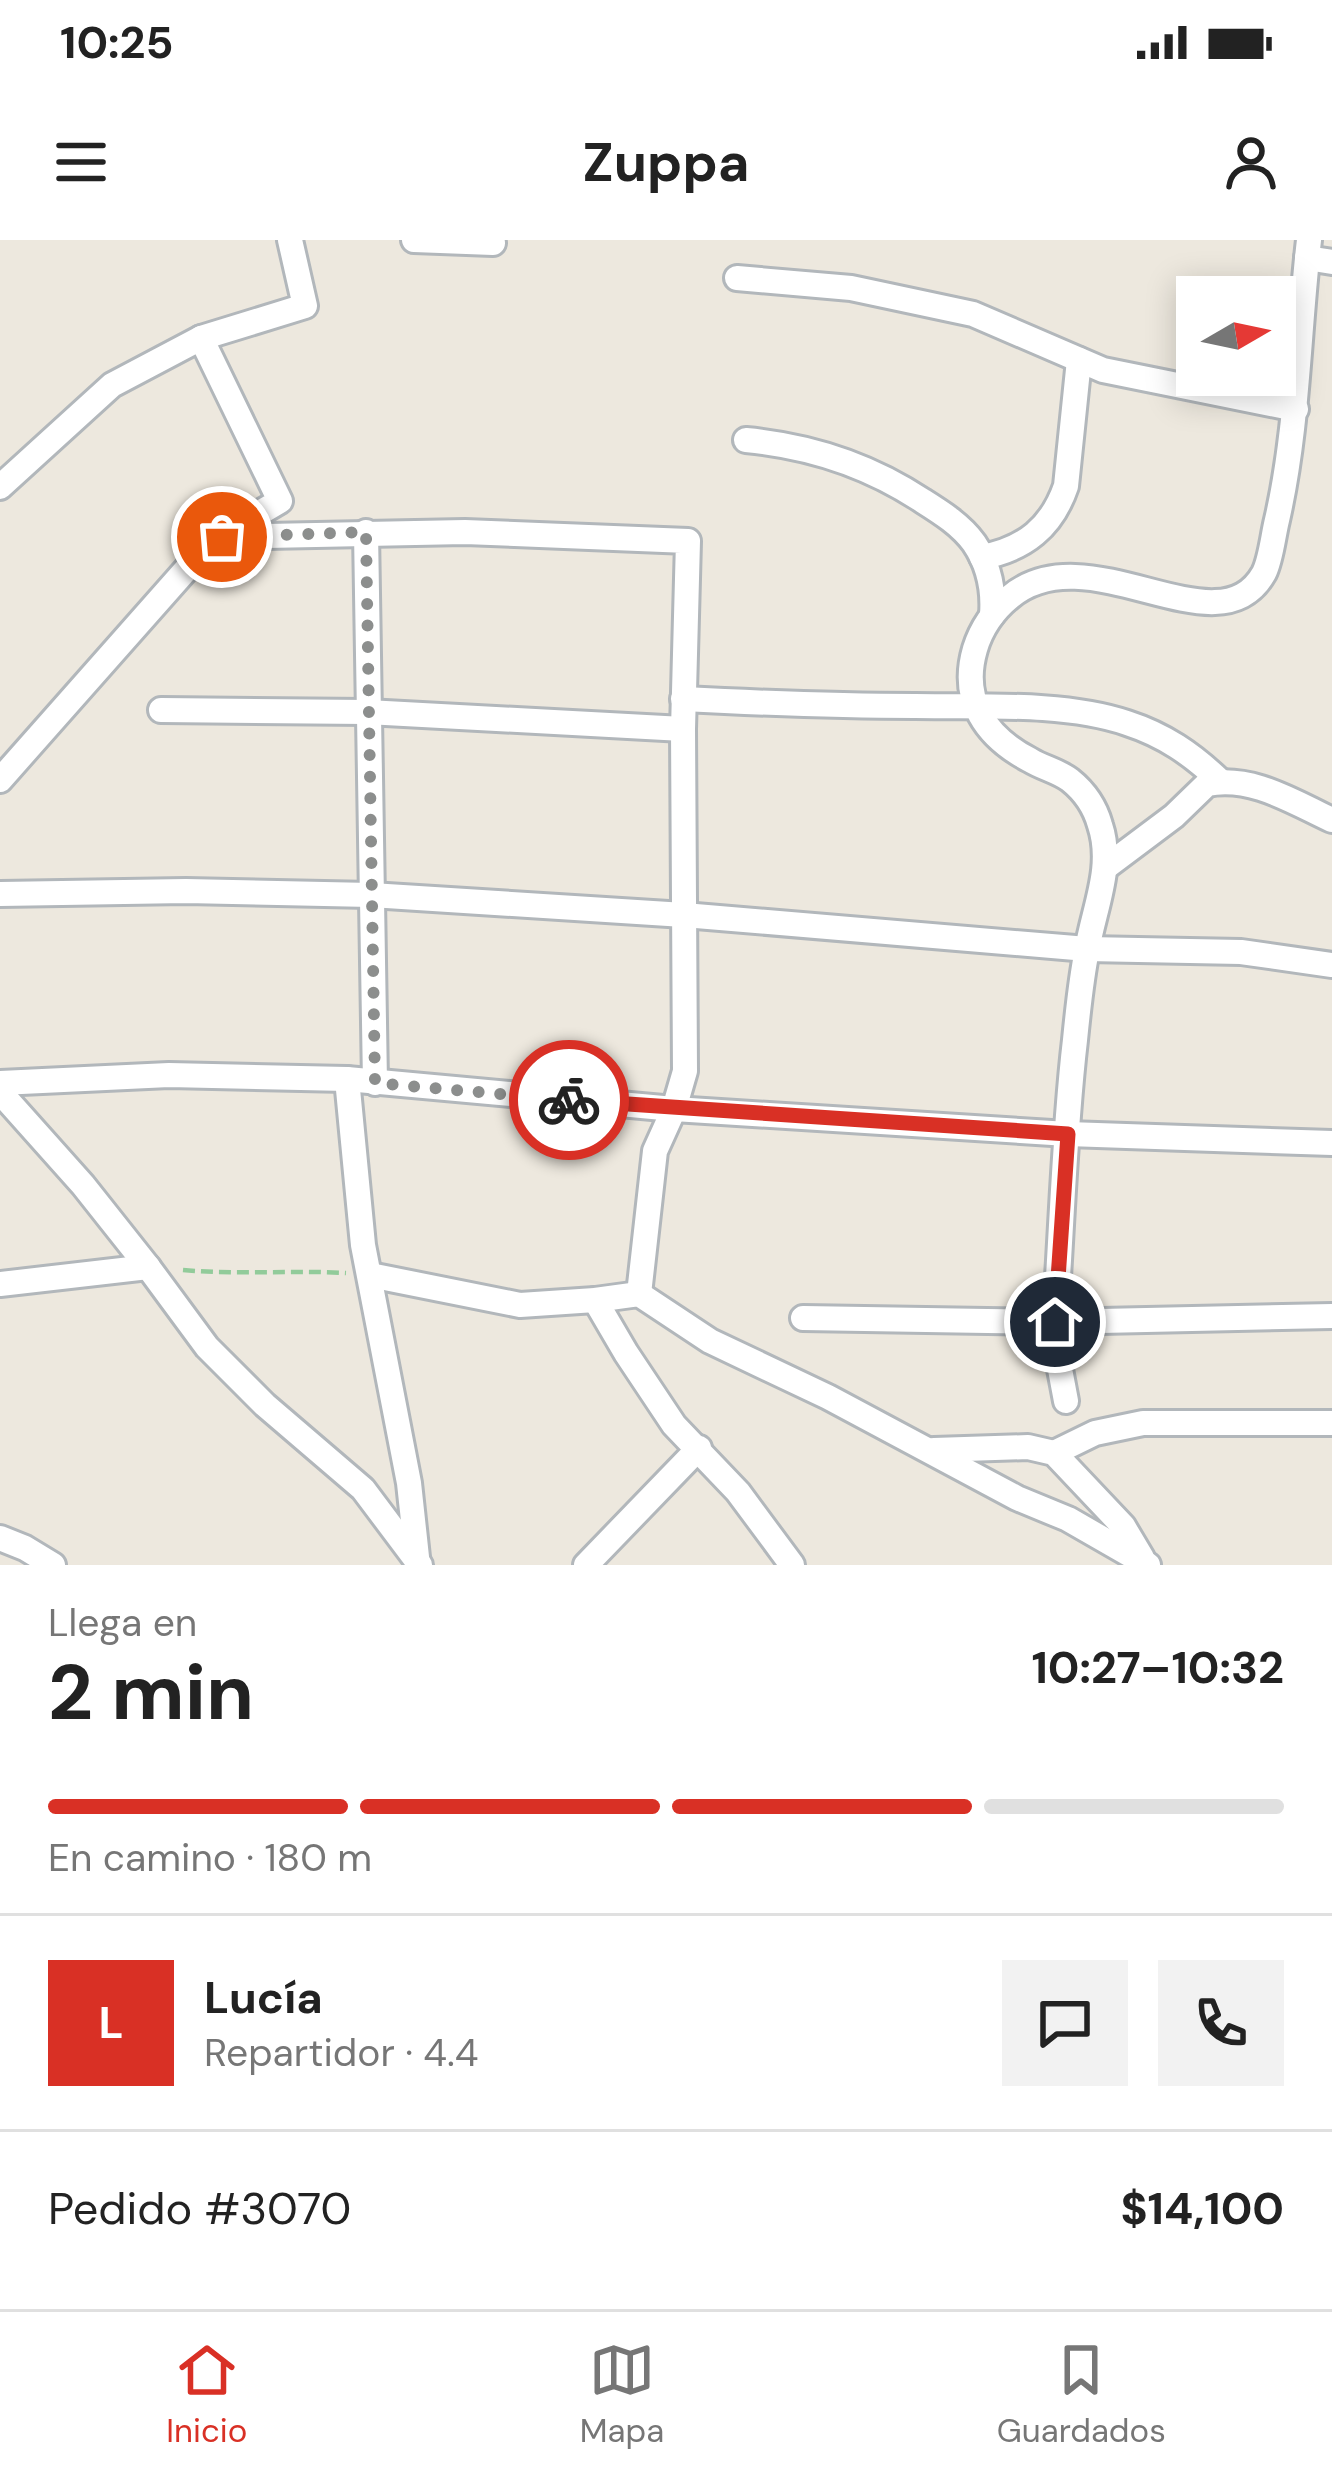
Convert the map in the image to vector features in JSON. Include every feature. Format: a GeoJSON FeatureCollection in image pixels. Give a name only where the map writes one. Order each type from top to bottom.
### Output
{"type":"FeatureCollection","features":[{"type":"Feature","properties":{"kind":"street"},"geometry":{"type":"LineString","coordinates":[[0,487],[112,385],[201,338],[305,306],[290,240]]}},
{"type":"Feature","properties":{"kind":"street"},"geometry":{"type":"LineString","coordinates":[[414,240],[493,244]]}},
{"type":"Feature","properties":{"kind":"street"},"geometry":{"type":"LineString","coordinates":[[1066,1401],[1055,1322],[1074,1044],[1087,949],[1106,867],[1099,821],[1083,793],[1058,772],[1016,753],[998,738],[974,707],[971,668],[992,615],[1017,591],[1046,577],[1090,576],[1202,604],[1230,600],[1265,572],[1284,490],[1316,253]]}},
{"type":"Feature","properties":{"kind":"street"},"geometry":{"type":"LineString","coordinates":[[737,278],[851,288],[973,314],[1103,370],[1296,409]]}},
{"type":"Feature","properties":{"kind":"street"},"geometry":{"type":"LineString","coordinates":[[0,780],[200,555],[280,501],[201,338]]}},
{"type":"Feature","properties":{"kind":"street"},"geometry":{"type":"LineString","coordinates":[[982,557],[1001,554],[1033,538],[1061,501],[1079,360]]}},
{"type":"Feature","properties":{"kind":"street"},"geometry":{"type":"LineString","coordinates":[[746,440],[816,451],[867,469],[945,515],[982,557],[992,586],[992,615]]}},
{"type":"Feature","properties":{"kind":"street"},"geometry":{"type":"LineString","coordinates":[[222,537],[366,532],[688,541],[682,729],[685,1071],[655,1151],[639,1294]]}},
{"type":"Feature","properties":{"kind":"street"},"geometry":{"type":"LineString","coordinates":[[366,532],[375,1083]]}},
{"type":"Feature","properties":{"kind":"street"},"geometry":{"type":"LineString","coordinates":[[683,699],[1073,711],[1124,722],[1173,743],[1220,781]]}},
{"type":"Feature","properties":{"kind":"street"},"geometry":{"type":"LineString","coordinates":[[161,710],[367,712],[682,729]]}},
{"type":"Feature","properties":{"kind":"street"},"geometry":{"type":"LineString","coordinates":[[1106,867],[1174,816],[1207,784],[1220,781],[1272,792],[1332,820]]}},
{"type":"Feature","properties":{"kind":"street"},"geometry":{"type":"LineString","coordinates":[[0,894],[371,895],[1087,949],[1241,952],[1332,964]]}},
{"type":"Feature","properties":{"kind":"street"},"geometry":{"type":"LineString","coordinates":[[0,1087],[169,1075],[347,1078],[674,1109],[1068,1134],[1332,1143]]}},
{"type":"Feature","properties":{"kind":"street"},"geometry":{"type":"LineString","coordinates":[[347,1078],[362,1245],[409,1483],[418,1564]]}},
{"type":"Feature","properties":{"kind":"street"},"geometry":{"type":"LineString","coordinates":[[0,1087],[83,1185],[207,1348],[363,1489],[418,1564]]}},
{"type":"Feature","properties":{"kind":"street"},"geometry":{"type":"LineString","coordinates":[[0,1284],[148,1267]]}},
{"type":"Feature","properties":{"kind":"street"},"geometry":{"type":"LineString","coordinates":[[370,1275],[520,1305],[639,1294],[710,1341],[932,1450],[1017,1498],[1068,1519],[1146,1563]]}},
{"type":"Feature","properties":{"kind":"street"},"geometry":{"type":"LineString","coordinates":[[595,1300],[674,1425],[738,1492],[792,1565]]}},
{"type":"Feature","properties":{"kind":"street"},"geometry":{"type":"LineString","coordinates":[[802,1318],[1055,1322],[1332,1316]]}},
{"type":"Feature","properties":{"kind":"street"},"geometry":{"type":"LineString","coordinates":[[1054,1453],[1095,1433],[1143,1423],[1332,1423]]}},
{"type":"Feature","properties":{"kind":"street"},"geometry":{"type":"LineString","coordinates":[[932,1450],[1028,1447],[1054,1453],[1123,1526],[1146,1563]]}},
{"type":"Feature","properties":{"kind":"street"},"geometry":{"type":"LineString","coordinates":[[586,1565],[699,1448]]}},
{"type":"Feature","properties":{"kind":"street"},"geometry":{"type":"LineString","coordinates":[[0,1538],[53,1565]]}},
{"type":"Feature","properties":{"kind":"path"},"geometry":{"type":"LineString","coordinates":[[148,1267],[370,1275]]}},
{"type":"Feature","properties":{"kind":"way so far"},"geometry":{"type":"LineString","coordinates":[[222,537],[366,532],[375,1083],[569,1100]]}},
{"type":"Feature","properties":{"kind":"route"},"geometry":{"type":"LineString","coordinates":[[569,1100],[1068,1134],[1055,1322]]}}]}
